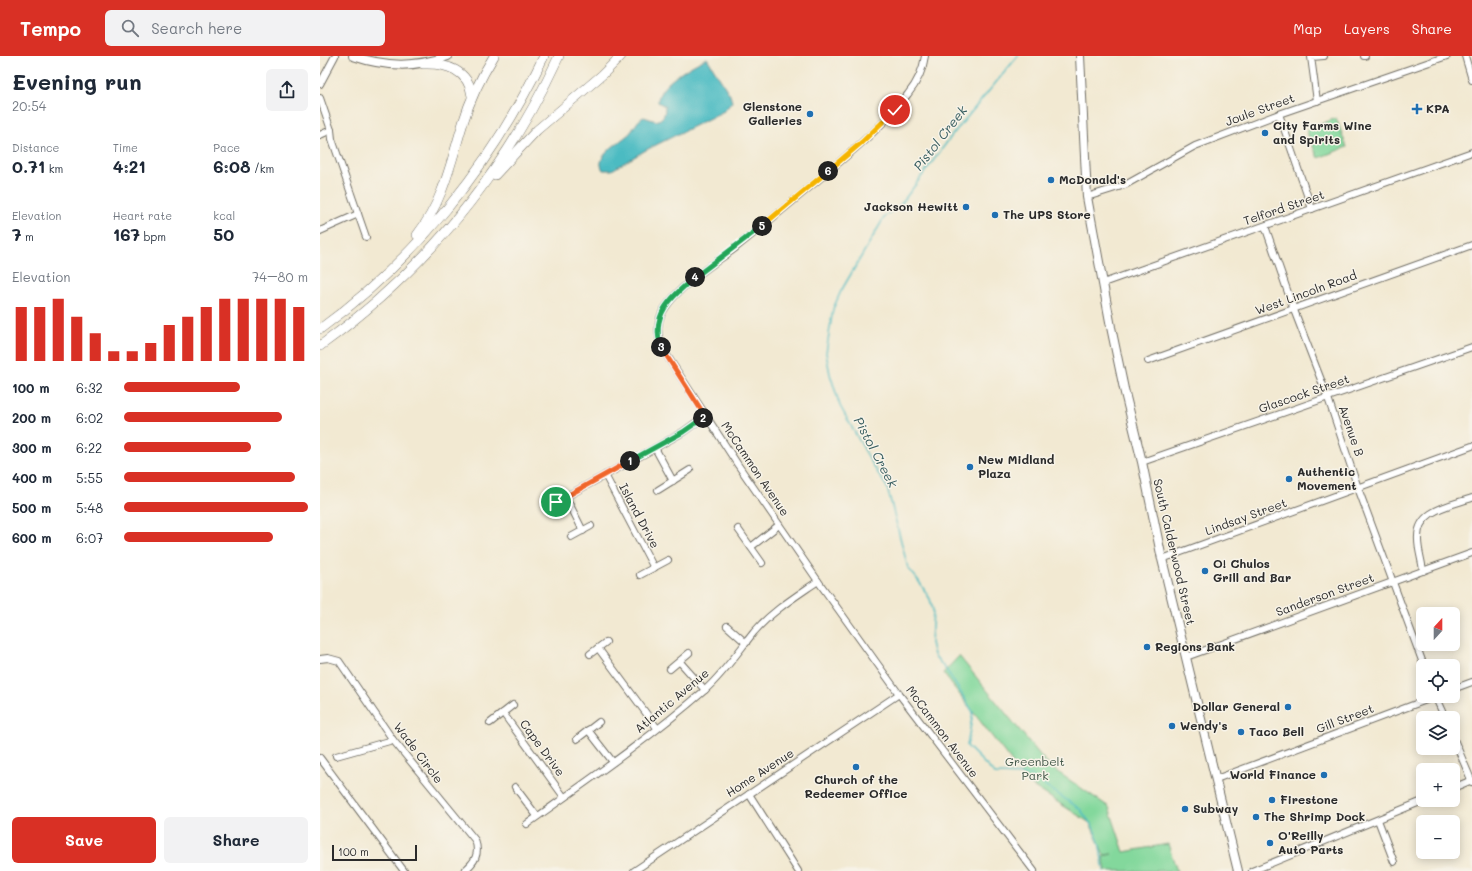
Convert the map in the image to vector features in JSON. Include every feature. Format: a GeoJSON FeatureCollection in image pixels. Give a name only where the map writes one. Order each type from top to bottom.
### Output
{"type":"FeatureCollection","features":[{"type":"Feature","properties":{"kind":"highway"},"geometry":{"type":"LineString","coordinates":[[396,264],[404,250],[421,230],[444,187],[472,96],[494,56]]}},
{"type":"Feature","properties":{"kind":"highway"},"geometry":{"type":"LineString","coordinates":[[320,329],[360,297],[396,264],[444,213],[500,136],[544,56]]}},
{"type":"Feature","properties":{"kind":"highway"},"geometry":{"type":"LineString","coordinates":[[484,186],[522,126],[559,56]]}},
{"type":"Feature","properties":{"kind":"highway"},"geometry":{"type":"LineString","coordinates":[[320,346],[359,317],[404,276],[442,236],[484,186],[501,170],[537,130],[602,75],[621,56]]}},
{"type":"Feature","properties":{"kind":"highway"},"geometry":{"type":"LineString","coordinates":[[423,64],[440,64],[462,75],[469,83],[472,96]]}},
{"type":"Feature","properties":{"kind":"main road"},"geometry":{"type":"LineString","coordinates":[[353,56],[368,60],[408,66],[423,64],[448,56]]}},
{"type":"Feature","properties":{"kind":"main road","name":"South Calderwood Street"},"geometry":{"type":"LineString","coordinates":[[1080,56],[1087,198],[1103,283],[1124,389],[1142,462],[1162,559],[1238,871]]}},
{"type":"Feature","properties":{"kind":"street"},"geometry":{"type":"LineString","coordinates":[[320,84],[335,56]]}},
{"type":"Feature","properties":{"kind":"street","name":"McCammon Avenue"},"geometry":{"type":"LineString","coordinates":[[925,56],[924,65],[909,94],[862,142],[735,248],[694,278],[665,308],[658,321],[658,337],[662,348],[705,416],[818,581],[899,694],[1034,871]]}},
{"type":"Feature","properties":{"kind":"street"},"geometry":{"type":"LineString","coordinates":[[1316,101],[1311,57],[1324,56]]}},
{"type":"Feature","properties":{"kind":"street","name":"Joule Street"},"geometry":{"type":"LineString","coordinates":[[1087,198],[1125,185],[1194,146],[1279,114],[1447,56]]}},
{"type":"Feature","properties":{"kind":"street"},"geometry":{"type":"LineString","coordinates":[[1465,56],[1472,80]]}},
{"type":"Feature","properties":{"kind":"street"},"geometry":{"type":"LineString","coordinates":[[320,98],[331,130],[332,139],[366,237]]}},
{"type":"Feature","properties":{"kind":"street"},"geometry":{"type":"LineString","coordinates":[[1279,114],[1312,209]]}},
{"type":"Feature","properties":{"kind":"street"},"geometry":{"type":"LineString","coordinates":[[320,135],[331,130]]}},
{"type":"Feature","properties":{"kind":"street","name":"Telford Street"},"geometry":{"type":"LineString","coordinates":[[1103,283],[1472,152]]}},
{"type":"Feature","properties":{"kind":"street"},"geometry":{"type":"LineString","coordinates":[[320,231],[358,214]]}},
{"type":"Feature","properties":{"kind":"street","name":"Avenue B"},"geometry":{"type":"LineString","coordinates":[[1265,226],[1294,310],[1328,398],[1358,488],[1421,659]]}},
{"type":"Feature","properties":{"kind":"street","name":"West Lincoln Road"},"geometry":{"type":"LineString","coordinates":[[1148,361],[1472,246]]}},
{"type":"Feature","properties":{"kind":"street","name":"Glascock Street"},"geometry":{"type":"LineString","coordinates":[[1142,462],[1472,347]]}},
{"type":"Feature","properties":{"kind":"street"},"geometry":{"type":"LineString","coordinates":[[556,502],[683,432],[705,416]]}},
{"type":"Feature","properties":{"kind":"street","name":"Lindsay Street"},"geometry":{"type":"LineString","coordinates":[[1162,559],[1472,446]]}},
{"type":"Feature","properties":{"kind":"street"},"geometry":{"type":"LineString","coordinates":[[655,448],[673,481]]}},
{"type":"Feature","properties":{"kind":"street"},"geometry":{"type":"LineString","coordinates":[[658,490],[690,470]]}},
{"type":"Feature","properties":{"kind":"street","name":"Island Drive"},"geometry":{"type":"LineString","coordinates":[[604,475],[654,568]]}},
{"type":"Feature","properties":{"kind":"street"},"geometry":{"type":"LineString","coordinates":[[566,496],[583,531]]}},
{"type":"Feature","properties":{"kind":"street"},"geometry":{"type":"LineString","coordinates":[[1423,571],[1418,539],[1420,523],[1429,514],[1472,498]]}},
{"type":"Feature","properties":{"kind":"street"},"geometry":{"type":"LineString","coordinates":[[751,547],[779,525]]}},
{"type":"Feature","properties":{"kind":"street"},"geometry":{"type":"LineString","coordinates":[[571,537],[591,526]]}},
{"type":"Feature","properties":{"kind":"street"},"geometry":{"type":"LineString","coordinates":[[738,529],[762,563]]}},
{"type":"Feature","properties":{"kind":"street","name":"Sanderson Street"},"geometry":{"type":"LineString","coordinates":[[1186,657],[1472,553]]}},
{"type":"Feature","properties":{"kind":"street","name":"Island Drive"},"geometry":{"type":"LineString","coordinates":[[640,575],[668,560]]}},
{"type":"Feature","properties":{"kind":"street","name":"Atlantic Avenue"},"geometry":{"type":"LineString","coordinates":[[527,824],[613,762],[705,690],[729,665],[754,632],[779,608],[818,581]]}},
{"type":"Feature","properties":{"kind":"street"},"geometry":{"type":"LineString","coordinates":[[727,626],[746,643]]}},
{"type":"Feature","properties":{"kind":"street"},"geometry":{"type":"LineString","coordinates":[[590,654],[606,642]]}},
{"type":"Feature","properties":{"kind":"street"},"geometry":{"type":"LineString","coordinates":[[598,648],[657,728]]}},
{"type":"Feature","properties":{"kind":"street"},"geometry":{"type":"LineString","coordinates":[[670,669],[680,662],[689,652]]}},
{"type":"Feature","properties":{"kind":"street","name":"Wade Circle"},"geometry":{"type":"LineString","coordinates":[[320,659],[328,658],[339,661],[393,740],[475,840],[478,854],[464,871]]}},
{"type":"Feature","properties":{"kind":"street"},"geometry":{"type":"LineString","coordinates":[[680,662],[705,690]]}},
{"type":"Feature","properties":{"kind":"street"},"geometry":{"type":"LineString","coordinates":[[1460,686],[1472,682]]}},
{"type":"Feature","properties":{"kind":"street","name":"Home Avenue"},"geometry":{"type":"LineString","coordinates":[[634,871],[899,694]]}},
{"type":"Feature","properties":{"kind":"street","name":"Gill Street"},"geometry":{"type":"LineString","coordinates":[[1216,779],[1417,703]]}},
{"type":"Feature","properties":{"kind":"street"},"geometry":{"type":"LineString","coordinates":[[490,723],[512,705]]}},
{"type":"Feature","properties":{"kind":"street","name":"Cape Drive"},"geometry":{"type":"LineString","coordinates":[[503,713],[564,797]]}},
{"type":"Feature","properties":{"kind":"street"},"geometry":{"type":"LineString","coordinates":[[577,739],[599,722]]}},
{"type":"Feature","properties":{"kind":"street"},"geometry":{"type":"LineString","coordinates":[[588,730],[613,762]]}},
{"type":"Feature","properties":{"kind":"street"},"geometry":{"type":"LineString","coordinates":[[336,756],[393,740]]}},
{"type":"Feature","properties":{"kind":"street"},"geometry":{"type":"LineString","coordinates":[[1460,754],[1472,781],[1460,785]]}},
{"type":"Feature","properties":{"kind":"street"},"geometry":{"type":"LineString","coordinates":[[320,758],[404,871]]}},
{"type":"Feature","properties":{"kind":"street"},"geometry":{"type":"LineString","coordinates":[[515,787],[537,816]]}},
{"type":"Feature","properties":{"kind":"street"},"geometry":{"type":"LineString","coordinates":[[749,794],[798,871]]}},
{"type":"Feature","properties":{"kind":"street"},"geometry":{"type":"LineString","coordinates":[[1252,871],[1416,804]]}},
{"type":"Feature","properties":{"kind":"street"},"geometry":{"type":"LineString","coordinates":[[1378,820],[1394,862]]}},
{"type":"Feature","properties":{"kind":"green space"},"geometry":{"type":"Polygon","coordinates":[[[1336,118],[1347,147],[1318,158],[1306,130],[1336,118]]]}},
{"type":"Feature","properties":{"kind":"green space","name":"Greenbelt Park"},"geometry":{"type":"Polygon","coordinates":[[[959,656],[1049,766],[1109,807],[1124,852],[1168,844],[1177,871],[1106,871],[1103,856],[1112,854],[1104,855],[1090,823],[1028,783],[943,673],[959,656]]]}},
{"type":"Feature","properties":{"kind":"water"},"geometry":{"type":"Polygon","coordinates":[[[707,58],[730,95],[732,102],[724,111],[646,150],[612,170],[603,170],[601,165],[605,155],[630,133],[640,120],[644,117],[656,121],[661,119],[664,114],[665,106],[658,102],[659,95],[669,82],[693,65],[707,58]]]}},
{"type":"Feature","properties":{"kind":"waterway","name":"Pistol Creek"},"geometry":{"type":"LineString","coordinates":[[1018,56],[953,134],[901,204],[885,216],[841,291],[833,309],[826,353],[830,374],[840,406],[874,467],[887,487],[908,568],[918,580],[930,599],[933,610],[931,643],[934,655],[947,671],[973,712],[967,746],[995,774],[1030,775],[1080,809],[1093,827],[1099,842],[1104,871]]}},
{"type":"Feature","properties":{"kind":"place","name":"KPA"},"geometry":{"type":"Point","coordinates":[1417,109]}},
{"type":"Feature","properties":{"kind":"place","name":"Glenstone Galleries"},"geometry":{"type":"Point","coordinates":[810,114]}},
{"type":"Feature","properties":{"kind":"place","name":"City Farms Wine and Spirits"},"geometry":{"type":"Point","coordinates":[1265,133]}},
{"type":"Feature","properties":{"kind":"place","name":"McDonald's"},"geometry":{"type":"Point","coordinates":[1051,180]}},
{"type":"Feature","properties":{"kind":"place","name":"Jackson Hewitt"},"geometry":{"type":"Point","coordinates":[966,207]}},
{"type":"Feature","properties":{"kind":"place","name":"The UPS Store"},"geometry":{"type":"Point","coordinates":[995,215]}},
{"type":"Feature","properties":{"kind":"place","name":"New Midland Plaza"},"geometry":{"type":"Point","coordinates":[970,467]}},
{"type":"Feature","properties":{"kind":"place","name":"Authentic Movement"},"geometry":{"type":"Point","coordinates":[1289,479]}},
{"type":"Feature","properties":{"kind":"place","name":"O! Chulos Grill and Bar"},"geometry":{"type":"Point","coordinates":[1205,571]}},
{"type":"Feature","properties":{"kind":"place","name":"Regions Bank"},"geometry":{"type":"Point","coordinates":[1147,647]}},
{"type":"Feature","properties":{"kind":"place","name":"Dollar General"},"geometry":{"type":"Point","coordinates":[1288,707]}},
{"type":"Feature","properties":{"kind":"place","name":"Wendy's"},"geometry":{"type":"Point","coordinates":[1172,726]}},
{"type":"Feature","properties":{"kind":"place","name":"Taco Bell"},"geometry":{"type":"Point","coordinates":[1241,732]}},
{"type":"Feature","properties":{"kind":"place","name":"Church of the Redeemer Office"},"geometry":{"type":"Point","coordinates":[856,767]}},
{"type":"Feature","properties":{"kind":"place","name":"World Finance"},"geometry":{"type":"Point","coordinates":[1324,775]}},
{"type":"Feature","properties":{"kind":"place","name":"Firestone"},"geometry":{"type":"Point","coordinates":[1272,800]}},
{"type":"Feature","properties":{"kind":"place","name":"Subway"},"geometry":{"type":"Point","coordinates":[1185,809]}},
{"type":"Feature","properties":{"kind":"place","name":"The Shrimp Dock"},"geometry":{"type":"Point","coordinates":[1256,817]}},
{"type":"Feature","properties":{"kind":"place","name":"O'Reilly Auto Parts"},"geometry":{"type":"Point","coordinates":[1270,843]}},
{"type":"Feature","properties":{"kind":"route"},"geometry":{"type":"LineString","coordinates":[[556,502],[683,432],[705,416],[662,348],[657,329],[658,321],[665,308],[694,278],[735,248],[835,166],[895,110]]}}]}
